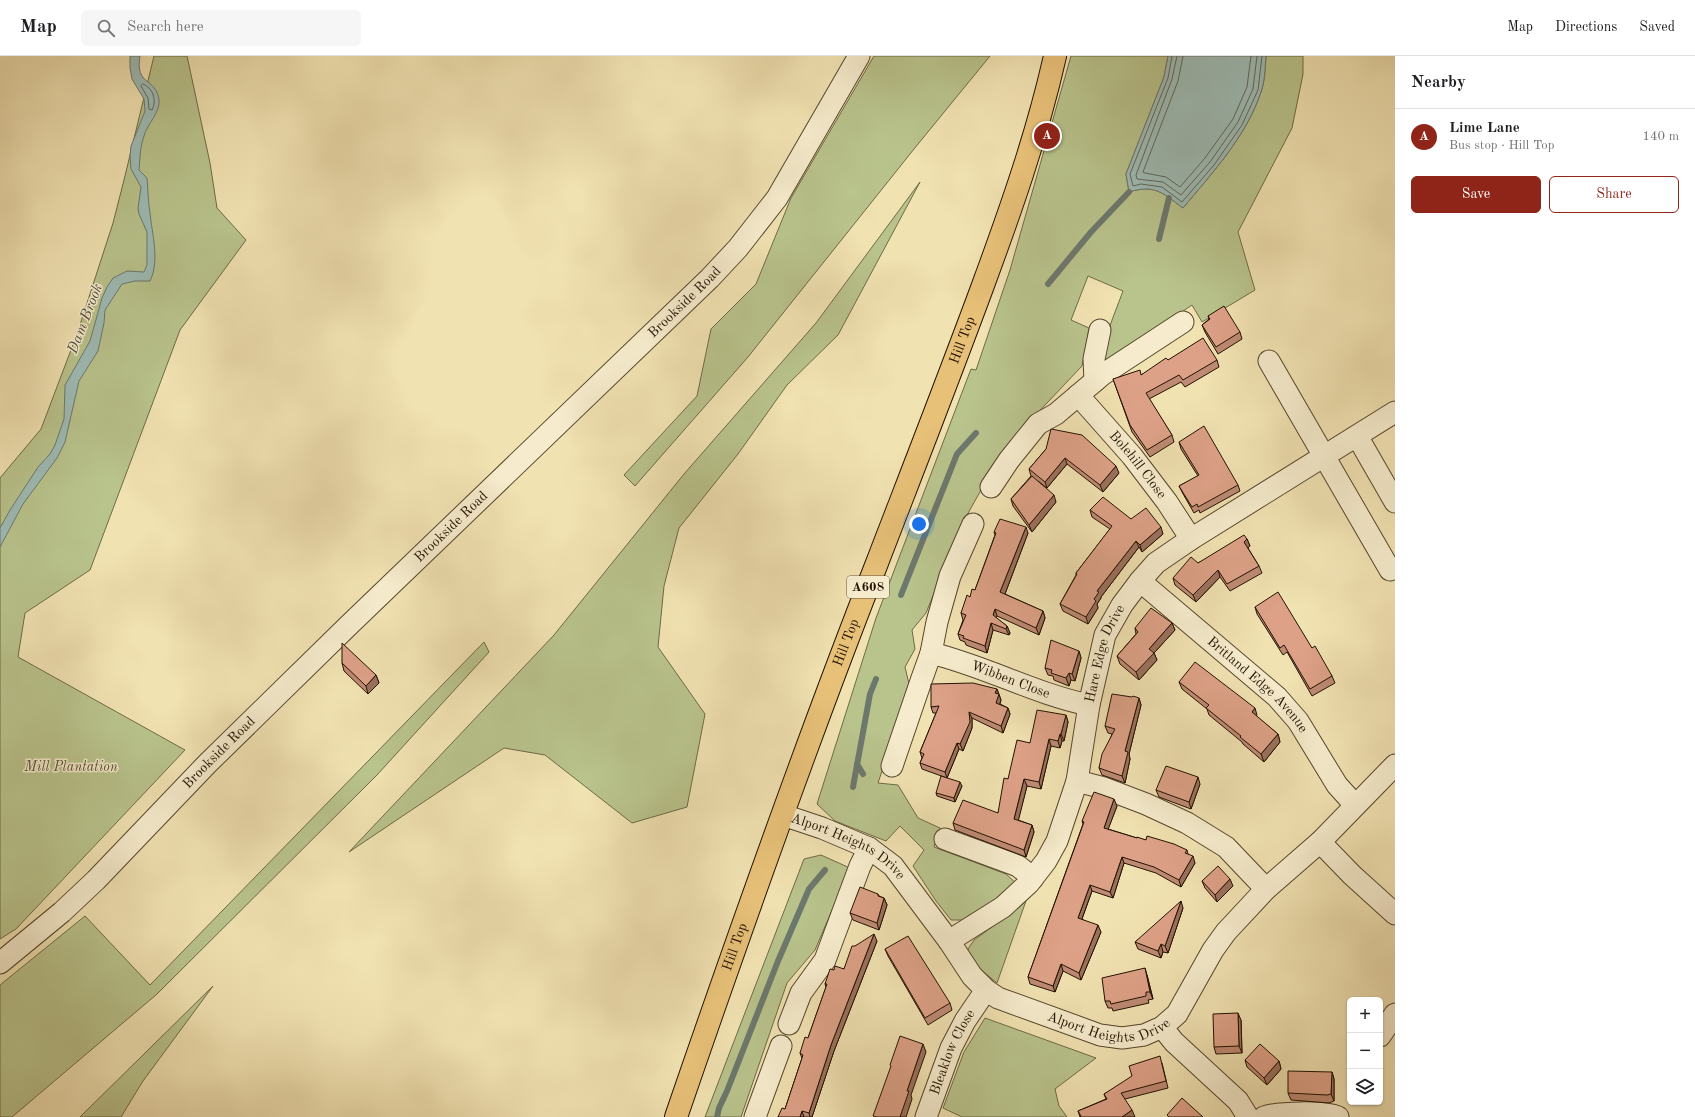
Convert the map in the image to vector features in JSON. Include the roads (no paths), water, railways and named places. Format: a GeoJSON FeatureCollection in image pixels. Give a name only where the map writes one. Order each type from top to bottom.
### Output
{"type":"FeatureCollection","features":[{"type":"Feature","properties":{"kind":"main road","name":"Hill Top"},"geometry":{"type":"LineString","coordinates":[[676,1117],[742,927],[839,662],[956,361],[1001,237],[1027,162],[1055,56]]}},
{"type":"Feature","properties":{"kind":"street","name":"Brookside Road"},"geometry":{"type":"LineString","coordinates":[[0,963],[62,912],[96,880],[207,764],[349,625],[710,278],[738,248],[777,198],[859,56]]}},
{"type":"Feature","properties":{"kind":"street"},"geometry":{"type":"LineString","coordinates":[[991,487],[1009,460],[1038,424],[1056,414],[1099,378],[1183,322]]}},
{"type":"Feature","properties":{"kind":"street"},"geometry":{"type":"LineString","coordinates":[[1099,378],[1094,359],[1100,330]]}},
{"type":"Feature","properties":{"kind":"street"},"geometry":{"type":"LineString","coordinates":[[1269,361],[1390,570]]}},
{"type":"Feature","properties":{"kind":"street","name":"Bolehill Close"},"geometry":{"type":"LineString","coordinates":[[1078,395],[1132,456],[1167,502],[1191,539]]}},
{"type":"Feature","properties":{"kind":"street","name":"Hare Edge Drive"},"geometry":{"type":"LineString","coordinates":[[949,941],[1003,907],[1033,878],[1057,841],[1077,781],[1089,705],[1105,635],[1122,605],[1140,581],[1156,563],[1191,539],[1395,412]]}},
{"type":"Feature","properties":{"kind":"street"},"geometry":{"type":"LineString","coordinates":[[1357,436],[1395,502]]}},
{"type":"Feature","properties":{"kind":"street"},"geometry":{"type":"LineString","coordinates":[[892,766],[932,653],[937,622],[950,576],[973,524]]}},
{"type":"Feature","properties":{"kind":"street","name":"Britland Edge Avenue"},"geometry":{"type":"LineString","coordinates":[[1140,581],[1277,697],[1298,721],[1337,785],[1355,806]]}},
{"type":"Feature","properties":{"kind":"street","name":"Wibben Close"},"geometry":{"type":"LineString","coordinates":[[932,653],[953,658],[1065,700],[1089,705]]}},
{"type":"Feature","properties":{"kind":"street","name":"Alport Heights Drive"},"geometry":{"type":"LineString","coordinates":[[783,815],[822,828],[869,848],[893,866],[949,941],[972,976],[986,990],[998,998],[1008,1003],[1100,1035],[1122,1038],[1144,1035],[1162,1027],[1177,1014],[1213,950],[1226,932],[1266,889],[1320,842],[1395,765]]}},
{"type":"Feature","properties":{"kind":"street"},"geometry":{"type":"LineString","coordinates":[[1077,781],[1104,788],[1146,804],[1187,823],[1226,847],[1266,889]]}},
{"type":"Feature","properties":{"kind":"street"},"geometry":{"type":"LineString","coordinates":[[945,839],[1018,866],[1033,878]]}},
{"type":"Feature","properties":{"kind":"street"},"geometry":{"type":"LineString","coordinates":[[1320,842],[1352,875],[1395,914]]}},
{"type":"Feature","properties":{"kind":"street"},"geometry":{"type":"LineString","coordinates":[[789,1024],[801,993],[825,960],[860,866],[869,848]]}},
{"type":"Feature","properties":{"kind":"street","name":"Bleaklow Close"},"geometry":{"type":"LineString","coordinates":[[931,1116],[951,1048],[965,1021],[986,990]]}},
{"type":"Feature","properties":{"kind":"street"},"geometry":{"type":"LineString","coordinates":[[1382,1033],[1395,1014]]}},
{"type":"Feature","properties":{"kind":"street"},"geometry":{"type":"LineString","coordinates":[[1162,1027],[1174,1042],[1238,1101],[1248,1117]]}},
{"type":"Feature","properties":{"kind":"street"},"geometry":{"type":"LineString","coordinates":[[755,1117],[781,1046]]}},
{"type":"Feature","properties":{"kind":"street"},"geometry":{"type":"LineString","coordinates":[[1264,1117],[1274,1114],[1307,1113],[1338,1117]]}},
{"type":"Feature","properties":{"kind":"water"},"geometry":{"type":"Polygon","coordinates":[[[130,56],[140,56],[140,72],[143,77],[154,87],[159,99],[158,109],[146,131],[143,140],[140,153],[139,170],[147,178],[155,256],[153,273],[150,281],[135,281],[122,284],[105,310],[104,323],[98,351],[79,381],[65,442],[57,458],[23,504],[0,547],[0,528],[38,467],[50,454],[55,445],[64,419],[65,385],[90,341],[102,298],[107,287],[113,278],[127,271],[144,272],[147,265],[147,232],[138,208],[141,187],[131,169],[130,156],[131,146],[145,111],[144,99],[132,79],[130,56]]]}},
{"type":"Feature","properties":{"kind":"water"},"geometry":{"type":"Polygon","coordinates":[[[1168,56],[1266,56],[1265,74],[1262,88],[1255,108],[1247,124],[1227,154],[1183,208],[1158,191],[1146,189],[1129,192],[1126,174],[1164,77],[1168,56]]]}},
{"type":"Feature","properties":{"kind":"waterway"},"geometry":{"type":"LineString","coordinates":[[1048,284],[1091,232],[1129,192]]}},
{"type":"Feature","properties":{"kind":"waterway"},"geometry":{"type":"LineString","coordinates":[[1159,239],[1169,198]]}},
{"type":"Feature","properties":{"kind":"waterway"},"geometry":{"type":"LineString","coordinates":[[901,595],[957,454],[976,433]]}},
{"type":"Feature","properties":{"kind":"waterway"},"geometry":{"type":"LineString","coordinates":[[853,787],[870,694],[876,679]]}},
{"type":"Feature","properties":{"kind":"waterway"},"geometry":{"type":"LineString","coordinates":[[857,764],[863,774]]}},
{"type":"Feature","properties":{"kind":"waterway"},"geometry":{"type":"LineString","coordinates":[[717,1117],[719,1108],[778,961],[809,889],[825,870]]}},
{"type":"Feature","properties":{"kind":"place","name":"Lime Lane"},"geometry":{"type":"Point","coordinates":[1047,136]}},
{"type":"Feature","properties":{"kind":"water label","name":"Dam Brook"},"geometry":{"type":"Point","coordinates":[86,319]}},
{"type":"Feature","properties":{"kind":"park label","name":"Mill Plantation"},"geometry":{"type":"Point","coordinates":[71,767]}}]}
